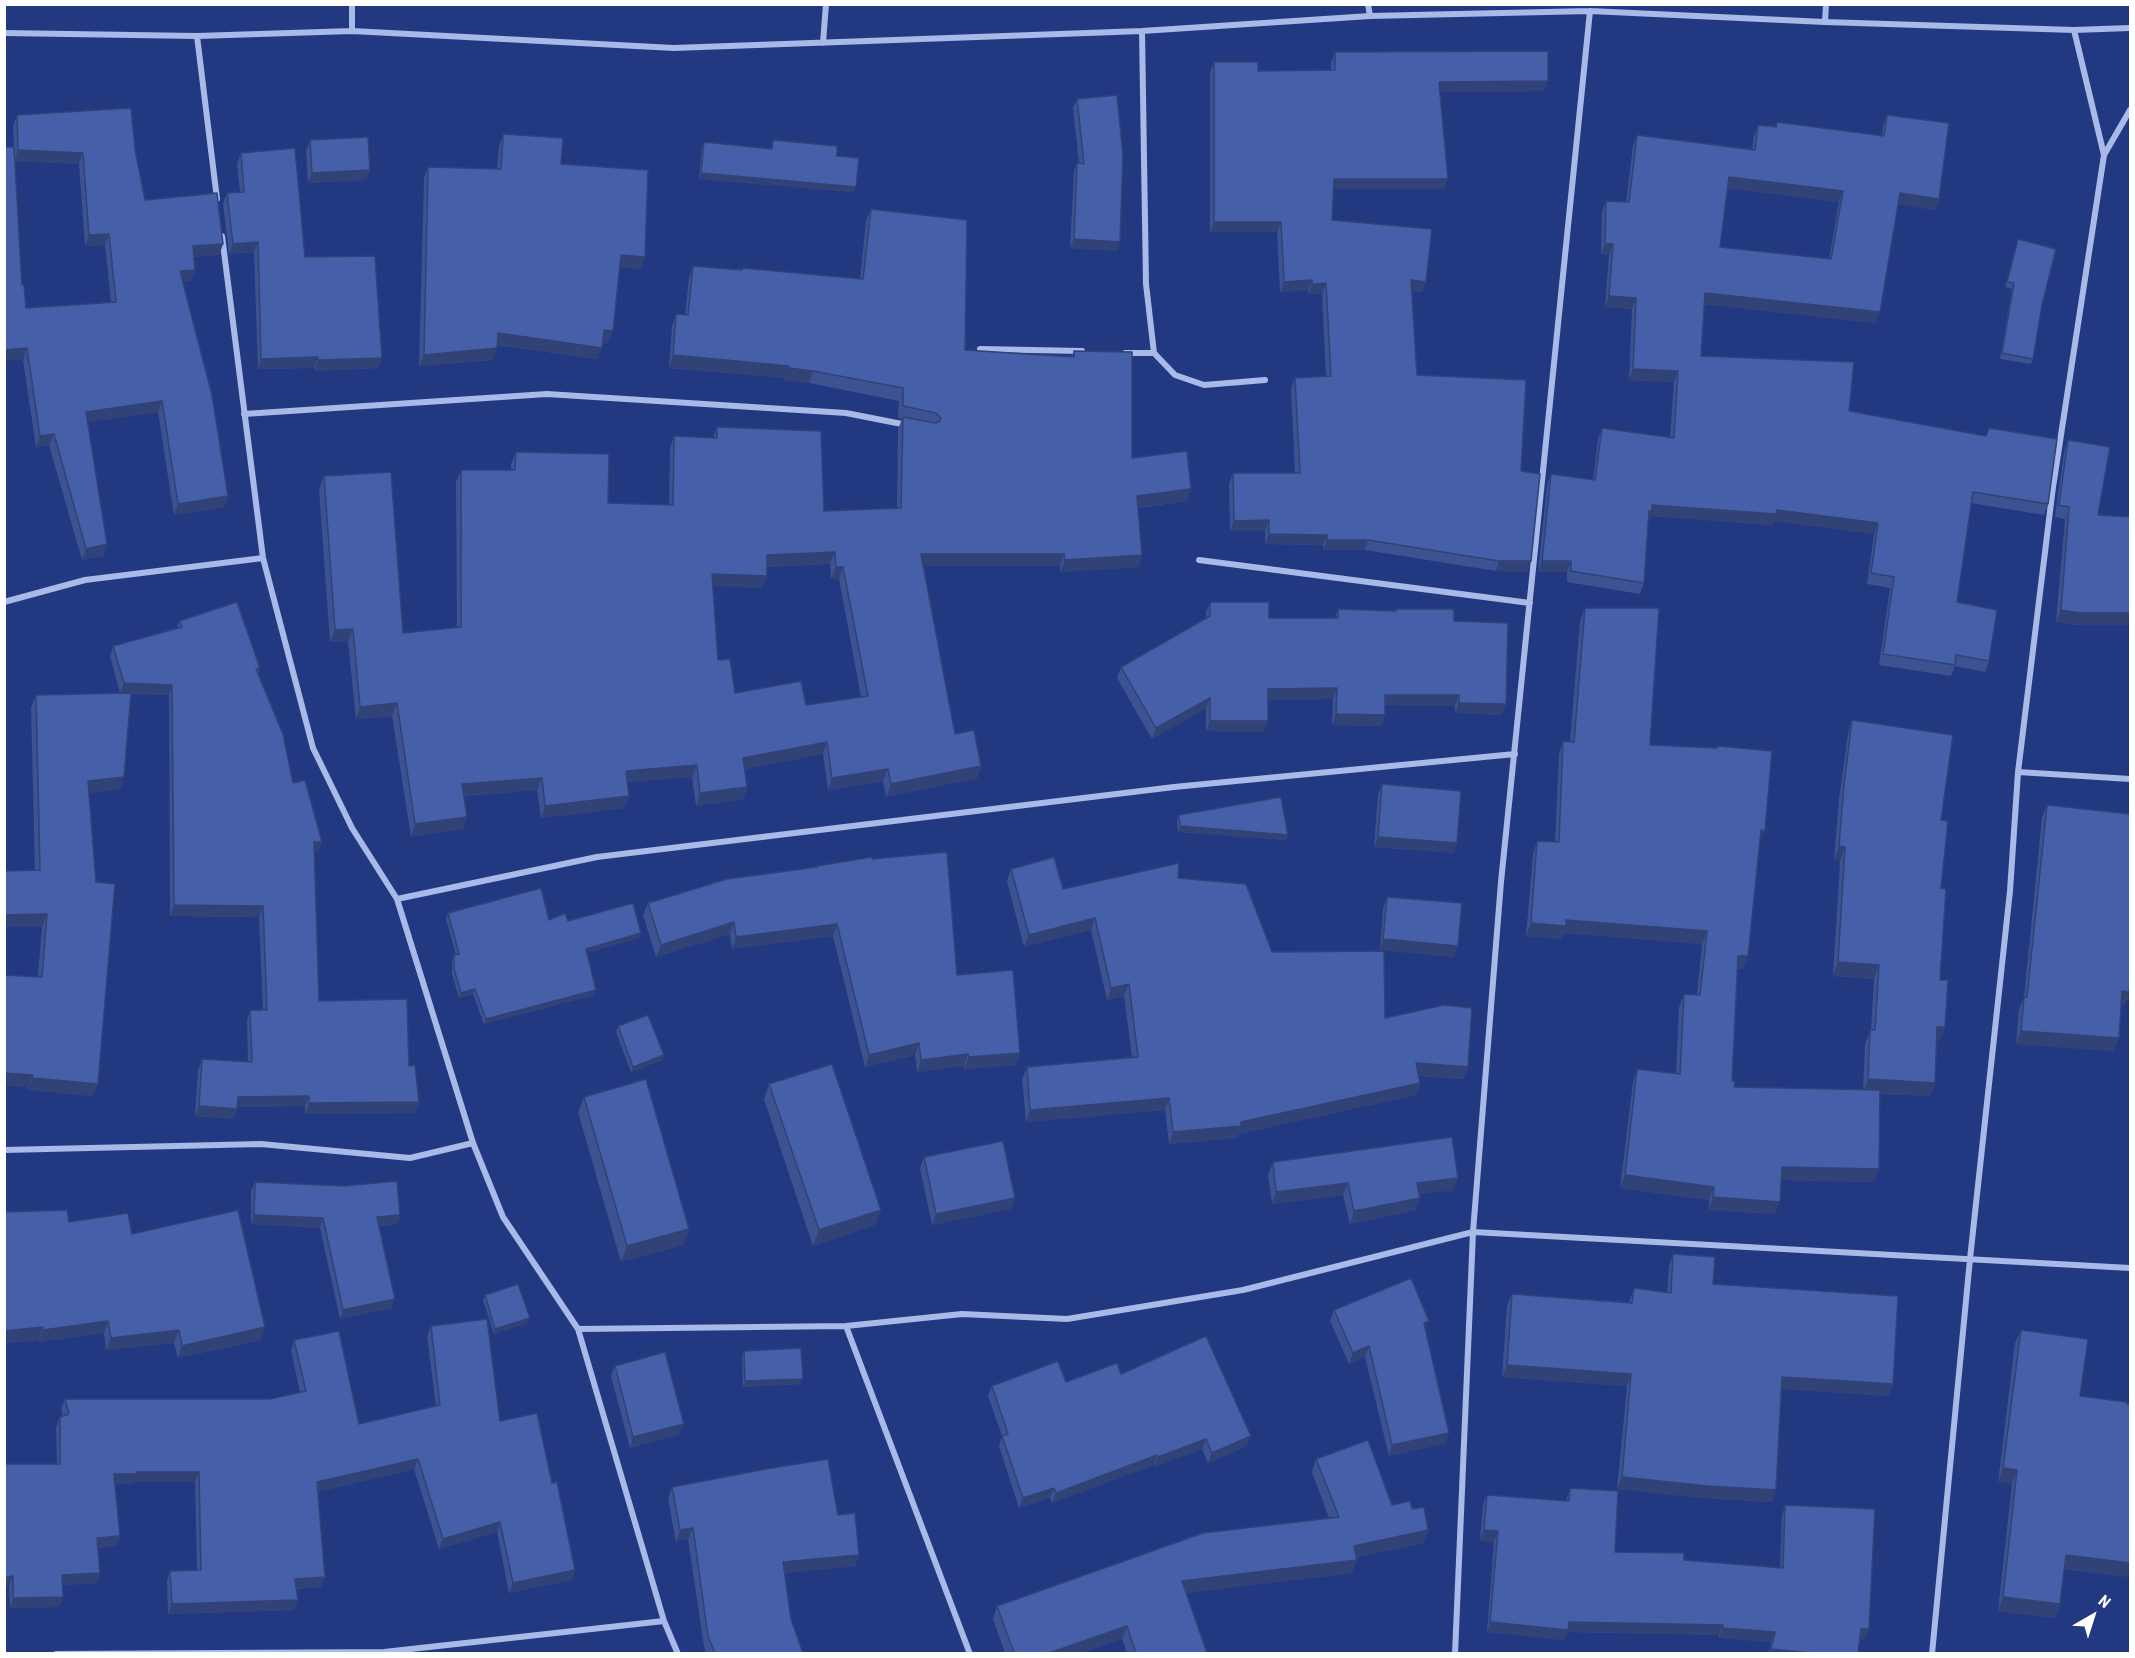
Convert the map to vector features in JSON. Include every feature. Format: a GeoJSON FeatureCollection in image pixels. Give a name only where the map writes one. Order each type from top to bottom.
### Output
{"type":"FeatureCollection","features":[{"type":"Feature","properties":{"kind":"street"},"geometry":{"type":"LineString","coordinates":[[352,4],[352,31]]}},
{"type":"Feature","properties":{"kind":"street"},"geometry":{"type":"LineString","coordinates":[[823,43],[826,4]]}},
{"type":"Feature","properties":{"kind":"street"},"geometry":{"type":"LineString","coordinates":[[1368,4],[1370,16]]}},
{"type":"Feature","properties":{"kind":"street"},"geometry":{"type":"LineString","coordinates":[[1825,22],[1826,4]]}},
{"type":"Feature","properties":{"kind":"street"},"geometry":{"type":"LineString","coordinates":[[1455,1653],[1473,1232],[1501,882],[1590,11]]}},
{"type":"Feature","properties":{"kind":"street"},"geometry":{"type":"LineString","coordinates":[[4,33],[197,36],[352,31],[674,48],[1142,31],[1370,16],[1590,11],[2074,30],[2130,28]]}},
{"type":"Feature","properties":{"kind":"street"},"geometry":{"type":"LineString","coordinates":[[2074,30],[2104,155]]}},
{"type":"Feature","properties":{"kind":"street"},"geometry":{"type":"LineString","coordinates":[[1142,31],[1146,284],[1154,353],[1175,375],[1204,385],[1265,380]]}},
{"type":"Feature","properties":{"kind":"street"},"geometry":{"type":"LineString","coordinates":[[197,36],[218,201]]}},
{"type":"Feature","properties":{"kind":"street"},"geometry":{"type":"LineString","coordinates":[[1932,1653],[1970,1259],[2010,891],[2018,772],[2053,487],[2104,155],[2130,110]]}},
{"type":"Feature","properties":{"kind":"street"},"geometry":{"type":"LineString","coordinates":[[220,225],[263,558],[314,748],[352,828],[397,899],[473,1143],[503,1217],[578,1329],[664,1621],[678,1653]]}},
{"type":"Feature","properties":{"kind":"street"},"geometry":{"type":"LineString","coordinates":[[980,349],[1085,351]]}},
{"type":"Feature","properties":{"kind":"street"},"geometry":{"type":"LineString","coordinates":[[1119,352],[1154,353]]}},
{"type":"Feature","properties":{"kind":"street"},"geometry":{"type":"LineString","coordinates":[[244,414],[547,394],[846,413],[910,426]]}},
{"type":"Feature","properties":{"kind":"street"},"geometry":{"type":"LineString","coordinates":[[4,602],[85,580],[263,558]]}},
{"type":"Feature","properties":{"kind":"street"},"geometry":{"type":"LineString","coordinates":[[1199,560],[1530,603]]}},
{"type":"Feature","properties":{"kind":"street"},"geometry":{"type":"LineString","coordinates":[[397,899],[597,856],[1174,788],[1515,754]]}},
{"type":"Feature","properties":{"kind":"street"},"geometry":{"type":"LineString","coordinates":[[2018,772],[2130,779]]}},
{"type":"Feature","properties":{"kind":"street"},"geometry":{"type":"LineString","coordinates":[[4,1150],[261,1144],[410,1158],[473,1143]]}},
{"type":"Feature","properties":{"kind":"street"},"geometry":{"type":"LineString","coordinates":[[578,1329],[846,1326],[962,1314],[1067,1319],[1243,1290],[1473,1232],[2130,1268]]}},
{"type":"Feature","properties":{"kind":"street"},"geometry":{"type":"LineString","coordinates":[[846,1326],[970,1653]]}},
{"type":"Feature","properties":{"kind":"street"},"geometry":{"type":"LineString","coordinates":[[56,1653],[384,1652],[664,1621]]}},
{"type":"Feature","properties":{"kind":"building"},"geometry":{"type":"Polygon","coordinates":[[[1548,51],[1548,81],[1439,82],[1448,179],[1334,179],[1332,220],[1432,229],[1426,282],[1411,280],[1417,375],[1526,380],[1521,471],[1540,474],[1531,561],[1499,561],[1368,540],[1327,540],[1327,535],[1269,534],[1269,520],[1234,521],[1233,473],[1300,473],[1295,378],[1331,376],[1326,283],[1312,284],[1312,280],[1284,282],[1281,222],[1214,222],[1214,62],[1258,62],[1258,71],[1335,70],[1335,52],[1548,51]]]}},
{"type":"Feature","properties":{"kind":"building"},"geometry":{"type":"Polygon","coordinates":[[[1117,95],[1123,155],[1120,242],[1074,239],[1077,163],[1084,164],[1077,99],[1117,95]]]}},
{"type":"Feature","properties":{"kind":"building"},"geometry":{"type":"Polygon","coordinates":[[[131,108],[135,149],[145,200],[217,193],[223,244],[193,246],[195,270],[180,271],[212,395],[228,496],[178,504],[162,401],[86,412],[107,544],[86,549],[54,434],[40,436],[27,348],[4,350],[4,147],[14,147],[22,285],[24,285],[26,308],[116,302],[109,234],[89,235],[83,153],[18,150],[17,115],[131,108]]]}},
{"type":"Feature","properties":{"kind":"building"},"geometry":{"type":"Polygon","coordinates":[[[1887,115],[1949,123],[1939,199],[1900,193],[1880,312],[1705,293],[1701,356],[1854,362],[1849,411],[1986,436],[1989,428],[2057,439],[2048,504],[1973,492],[1957,602],[1997,610],[1989,661],[1956,655],[1955,665],[1883,654],[1894,577],[1871,573],[1878,523],[1777,510],[1776,514],[1652,505],[1652,511],[1649,511],[1644,583],[1571,571],[1571,561],[1542,561],[1551,474],[1595,480],[1602,428],[1674,438],[1678,371],[1633,369],[1636,298],[1609,296],[1613,244],[1605,244],[1606,201],[1629,202],[1637,135],[1755,150],[1758,125],[1776,127],[1777,122],[1884,136],[1887,115]],[[1729,177],[1720,247],[1831,259],[1843,191],[1729,177]]]}},
{"type":"Feature","properties":{"kind":"building"},"geometry":{"type":"Polygon","coordinates":[[[503,134],[563,138],[561,164],[648,170],[645,257],[621,255],[613,331],[604,330],[602,348],[498,333],[497,348],[424,355],[428,167],[501,169],[503,134]]]}},
{"type":"Feature","properties":{"kind":"building"},"geometry":{"type":"Polygon","coordinates":[[[368,137],[370,170],[312,173],[310,140],[368,137]]]}},
{"type":"Feature","properties":{"kind":"building"},"geometry":{"type":"Polygon","coordinates":[[[773,140],[837,146],[837,156],[859,158],[856,187],[701,173],[704,142],[772,149],[773,140]]]}},
{"type":"Feature","properties":{"kind":"building"},"geometry":{"type":"Polygon","coordinates":[[[295,148],[305,257],[375,256],[382,358],[261,359],[258,242],[233,244],[227,193],[244,192],[241,153],[295,148]]]}},
{"type":"Feature","properties":{"kind":"building"},"geometry":{"type":"Polygon","coordinates":[[[871,209],[967,220],[965,350],[1074,357],[1074,351],[1132,352],[1132,458],[1187,451],[1191,489],[1137,496],[1142,555],[1065,560],[1064,554],[921,554],[955,734],[974,730],[981,766],[891,784],[888,769],[832,778],[827,742],[743,758],[747,787],[700,793],[697,765],[626,771],[629,796],[545,806],[542,778],[462,784],[467,817],[415,824],[397,703],[360,707],[353,629],[335,630],[324,476],[391,472],[403,633],[461,627],[461,470],[515,470],[516,452],[609,454],[608,503],[673,505],[674,436],[717,438],[717,427],[821,431],[824,511],[901,508],[903,417],[935,423],[941,418],[936,413],[903,406],[903,388],[789,368],[789,366],[673,355],[676,314],[688,315],[693,266],[742,270],[743,268],[863,279],[871,209]],[[835,552],[767,555],[767,576],[712,574],[718,660],[730,659],[735,693],[801,681],[806,705],[868,696],[843,567],[836,567],[835,552]]]}},
{"type":"Feature","properties":{"kind":"building"},"geometry":{"type":"Polygon","coordinates":[[[2018,239],[2056,249],[2042,305],[2033,359],[2002,353],[2014,283],[2007,282],[2018,239]]]}},
{"type":"Feature","properties":{"kind":"building"},"geometry":{"type":"Polygon","coordinates":[[[2068,440],[2110,447],[2098,515],[2130,517],[2130,613],[2080,613],[2061,610],[2069,507],[2059,505],[2068,440]]]}},
{"type":"Feature","properties":{"kind":"building"},"geometry":{"type":"Polygon","coordinates":[[[237,602],[260,668],[256,669],[283,734],[293,783],[305,780],[322,842],[314,842],[319,1001],[407,999],[409,1066],[415,1065],[419,1102],[309,1103],[309,1096],[238,1097],[237,1109],[199,1106],[202,1059],[252,1062],[250,1010],[267,1010],[263,906],[174,905],[172,685],[124,683],[113,646],[182,627],[179,621],[237,602]]]}},
{"type":"Feature","properties":{"kind":"building"},"geometry":{"type":"Polygon","coordinates":[[[1210,602],[1269,602],[1269,618],[1338,618],[1338,609],[1396,611],[1396,609],[1454,609],[1454,621],[1508,623],[1506,704],[1459,703],[1459,695],[1385,695],[1385,715],[1336,714],[1337,688],[1268,689],[1268,721],[1210,721],[1210,698],[1156,728],[1121,667],[1210,616],[1210,602]]]}},
{"type":"Feature","properties":{"kind":"building"},"geometry":{"type":"Polygon","coordinates":[[[1585,608],[1659,608],[1650,745],[1717,748],[1718,746],[1772,751],[1765,831],[1761,830],[1748,956],[1738,956],[1732,1081],[1735,1081],[1734,1087],[1880,1090],[1879,1169],[1782,1167],[1780,1202],[1713,1197],[1714,1187],[1625,1175],[1637,1069],[1680,1074],[1684,994],[1700,995],[1707,931],[1566,920],[1566,926],[1531,923],[1537,841],[1559,842],[1563,741],[1574,742],[1585,608]]]}},
{"type":"Feature","properties":{"kind":"building"},"geometry":{"type":"Polygon","coordinates":[[[131,693],[124,777],[88,781],[96,882],[115,884],[98,1084],[4,1073],[4,975],[42,977],[47,914],[4,915],[4,871],[40,870],[36,695],[131,693]]]}},
{"type":"Feature","properties":{"kind":"building"},"geometry":{"type":"Polygon","coordinates":[[[1852,720],[1953,735],[1941,820],[1948,821],[1941,888],[1946,889],[1940,980],[1948,980],[1945,1027],[1937,1027],[1935,1083],[1868,1079],[1870,1030],[1875,1030],[1879,965],[1838,962],[1845,847],[1839,846],[1852,720]]]}},
{"type":"Feature","properties":{"kind":"building"},"geometry":{"type":"Polygon","coordinates":[[[1382,784],[1461,791],[1457,843],[1378,837],[1382,784]]]}},
{"type":"Feature","properties":{"kind":"building"},"geometry":{"type":"Polygon","coordinates":[[[1281,797],[1288,835],[1180,826],[1179,815],[1281,797]]]}},
{"type":"Feature","properties":{"kind":"building"},"geometry":{"type":"Polygon","coordinates":[[[2047,805],[2130,814],[2130,988],[2129,992],[2122,991],[2119,1038],[2021,1031],[2024,997],[2027,997],[2047,805]]]}},
{"type":"Feature","properties":{"kind":"building"},"geometry":{"type":"Polygon","coordinates":[[[947,852],[957,975],[1013,970],[1020,1053],[969,1057],[968,1054],[921,1060],[919,1043],[869,1055],[837,924],[736,937],[734,922],[661,945],[648,903],[727,879],[872,857],[872,859],[947,852]]]}},
{"type":"Feature","properties":{"kind":"building"},"geometry":{"type":"Polygon","coordinates":[[[1054,857],[1063,889],[1179,863],[1178,878],[1246,884],[1272,952],[1384,951],[1385,1018],[1444,1005],[1472,1008],[1468,1067],[1416,1063],[1420,1083],[1241,1122],[1241,1126],[1173,1132],[1169,1098],[1030,1110],[1027,1067],[1138,1057],[1129,984],[1111,988],[1095,918],[1029,935],[1011,869],[1054,857]]]}},
{"type":"Feature","properties":{"kind":"building"},"geometry":{"type":"Polygon","coordinates":[[[541,888],[549,920],[565,913],[568,921],[633,903],[641,933],[586,949],[596,990],[486,1019],[475,989],[461,993],[454,969],[454,955],[459,954],[448,913],[541,888]]]}},
{"type":"Feature","properties":{"kind":"building"},"geometry":{"type":"Polygon","coordinates":[[[1387,897],[1462,903],[1458,946],[1383,939],[1387,897]]]}},
{"type":"Feature","properties":{"kind":"building"},"geometry":{"type":"Polygon","coordinates":[[[648,1015],[664,1055],[633,1067],[618,1026],[648,1015]]]}},
{"type":"Feature","properties":{"kind":"building"},"geometry":{"type":"Polygon","coordinates":[[[832,1064],[881,1210],[819,1230],[769,1084],[832,1064]]]}},
{"type":"Feature","properties":{"kind":"building"},"geometry":{"type":"Polygon","coordinates":[[[646,1079],[689,1229],[627,1246],[584,1097],[646,1079]]]}},
{"type":"Feature","properties":{"kind":"building"},"geometry":{"type":"Polygon","coordinates":[[[1452,1137],[1458,1178],[1417,1183],[1420,1198],[1354,1211],[1348,1183],[1276,1192],[1273,1162],[1452,1137]]]}},
{"type":"Feature","properties":{"kind":"building"},"geometry":{"type":"Polygon","coordinates":[[[1003,1141],[1015,1198],[936,1214],[924,1157],[1003,1141]]]}},
{"type":"Feature","properties":{"kind":"building"},"geometry":{"type":"Polygon","coordinates":[[[397,1181],[400,1215],[377,1217],[395,1299],[343,1310],[323,1218],[254,1215],[255,1182],[344,1186],[397,1181]]]}},
{"type":"Feature","properties":{"kind":"building"},"geometry":{"type":"Polygon","coordinates":[[[67,1210],[69,1222],[128,1213],[132,1234],[238,1210],[265,1327],[182,1346],[179,1330],[111,1338],[108,1321],[43,1330],[43,1327],[4,1331],[4,1212],[67,1210]]]}},
{"type":"Feature","properties":{"kind":"building"},"geometry":{"type":"Polygon","coordinates":[[[1673,1254],[1715,1257],[1713,1284],[1898,1296],[1893,1384],[1782,1377],[1776,1490],[1707,1486],[1622,1477],[1631,1374],[1507,1365],[1512,1294],[1632,1303],[1634,1288],[1671,1293],[1673,1254]]]}},
{"type":"Feature","properties":{"kind":"building"},"geometry":{"type":"Polygon","coordinates":[[[1411,1278],[1429,1321],[1424,1323],[1449,1433],[1392,1445],[1369,1346],[1353,1353],[1334,1310],[1411,1278]]]}},
{"type":"Feature","properties":{"kind":"building"},"geometry":{"type":"Polygon","coordinates":[[[518,1284],[530,1318],[495,1329],[485,1295],[518,1284]]]}},
{"type":"Feature","properties":{"kind":"building"},"geometry":{"type":"Polygon","coordinates":[[[487,1319],[500,1421],[537,1413],[552,1483],[557,1482],[575,1570],[513,1583],[500,1522],[443,1539],[418,1459],[317,1482],[325,1577],[295,1579],[298,1600],[172,1604],[170,1571],[201,1570],[199,1472],[136,1472],[137,1474],[114,1474],[120,1536],[97,1538],[100,1573],[62,1575],[63,1597],[13,1598],[13,1576],[4,1578],[4,1464],[60,1464],[60,1417],[69,1414],[65,1399],[270,1399],[306,1391],[294,1340],[339,1331],[359,1424],[440,1405],[431,1326],[487,1319]]]}},
{"type":"Feature","properties":{"kind":"building"},"geometry":{"type":"Polygon","coordinates":[[[2021,1330],[2088,1339],[2080,1396],[2127,1402],[2130,1405],[2130,1563],[2066,1555],[2060,1604],[2003,1597],[2017,1470],[2003,1468],[2021,1330]]]}},
{"type":"Feature","properties":{"kind":"building"},"geometry":{"type":"Polygon","coordinates":[[[1206,1336],[1251,1436],[1212,1453],[1206,1439],[1056,1493],[1054,1488],[1023,1498],[1002,1436],[1008,1434],[992,1386],[1058,1361],[1066,1382],[1117,1363],[1121,1374],[1206,1336]]]}},
{"type":"Feature","properties":{"kind":"building"},"geometry":{"type":"Polygon","coordinates":[[[801,1348],[803,1379],[745,1381],[744,1351],[801,1348]]]}},
{"type":"Feature","properties":{"kind":"building"},"geometry":{"type":"Polygon","coordinates":[[[665,1352],[684,1424],[633,1437],[615,1366],[665,1352]]]}},
{"type":"Feature","properties":{"kind":"building"},"geometry":{"type":"Polygon","coordinates":[[[1368,1440],[1392,1505],[1410,1501],[1412,1509],[1424,1507],[1428,1530],[1354,1546],[1357,1560],[1182,1581],[1207,1653],[1136,1653],[1127,1626],[1049,1653],[1014,1653],[997,1606],[1203,1533],[1339,1517],[1316,1459],[1368,1440]]]}},
{"type":"Feature","properties":{"kind":"building"},"geometry":{"type":"Polygon","coordinates":[[[828,1459],[838,1515],[855,1513],[859,1555],[783,1562],[791,1619],[803,1653],[715,1653],[708,1636],[693,1528],[680,1530],[672,1487],[828,1459]]]}},
{"type":"Feature","properties":{"kind":"building"},"geometry":{"type":"Polygon","coordinates":[[[1570,1488],[1618,1491],[1615,1552],[1684,1553],[1684,1560],[1783,1568],[1785,1505],[1875,1509],[1869,1629],[1861,1629],[1858,1653],[1812,1653],[1771,1649],[1775,1632],[1723,1628],[1723,1625],[1569,1622],[1568,1630],[1490,1622],[1498,1531],[1484,1530],[1487,1495],[1569,1501],[1570,1488]]]}}]}
